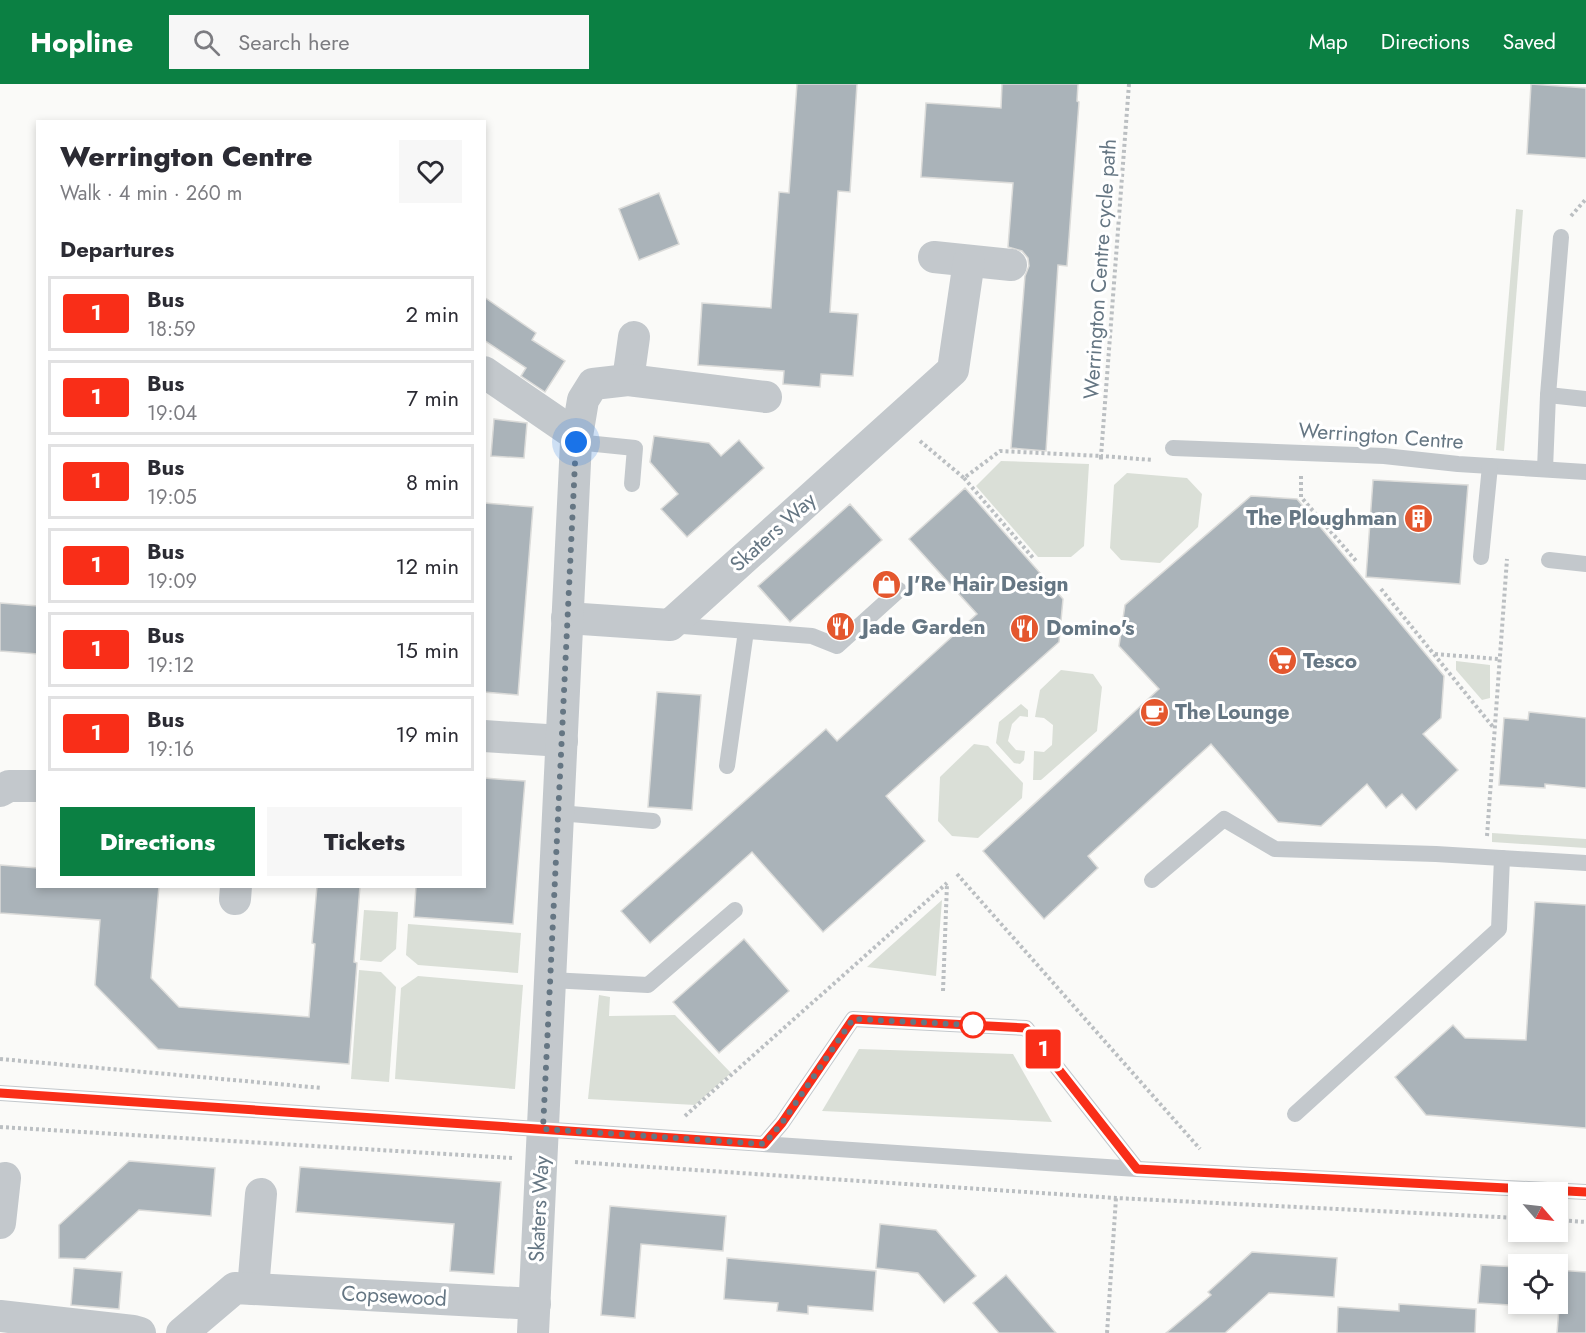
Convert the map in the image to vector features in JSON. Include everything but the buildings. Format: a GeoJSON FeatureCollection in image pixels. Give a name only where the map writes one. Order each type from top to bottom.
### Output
{"type":"FeatureCollection","features":[{"type":"Feature","properties":{"kind":"street"},"geometry":{"type":"LineString","coordinates":[[934,256],[1011,265]]}},
{"type":"Feature","properties":{"kind":"street","name":"Skaters Way"},"geometry":{"type":"LineString","coordinates":[[669,626],[953,370],[969,261]]}},
{"type":"Feature","properties":{"kind":"street"},"geometry":{"type":"LineString","coordinates":[[634,337],[628,380],[766,397]]}},
{"type":"Feature","properties":{"kind":"street"},"geometry":{"type":"LineString","coordinates":[[486,373],[576,439]]}},
{"type":"Feature","properties":{"kind":"street","name":"Skaters Way"},"geometry":{"type":"LineString","coordinates":[[534,1319],[576,439],[583,400],[593,384],[628,380]]}},
{"type":"Feature","properties":{"kind":"street"},"geometry":{"type":"LineString","coordinates":[[567,618],[669,626]]}},
{"type":"Feature","properties":{"kind":"street"},"geometry":{"type":"LineString","coordinates":[[486,736],[562,741]]}},
{"type":"Feature","properties":{"kind":"street"},"geometry":{"type":"LineString","coordinates":[[0,792],[9,786],[36,786]]}},
{"type":"Feature","properties":{"kind":"street"},"geometry":{"type":"LineString","coordinates":[[0,1223],[5,1178]]}},
{"type":"Feature","properties":{"kind":"street"},"geometry":{"type":"LineString","coordinates":[[253,1289],[261,1194]]}},
{"type":"Feature","properties":{"kind":"street","name":"Copsewood"},"geometry":{"type":"LineString","coordinates":[[183,1333],[235,1288],[534,1319]]}},
{"type":"Feature","properties":{"kind":"street"},"geometry":{"type":"LineString","coordinates":[[0,1316],[140,1333]]}},
{"type":"Feature","properties":{"kind":"lane"},"geometry":{"type":"LineString","coordinates":[[1545,469],[1548,396],[1561,237]]}},
{"type":"Feature","properties":{"kind":"lane"},"geometry":{"type":"LineString","coordinates":[[1548,396],[1586,399]]}},
{"type":"Feature","properties":{"kind":"lane"},"geometry":{"type":"LineString","coordinates":[[576,439],[635,448],[632,484]]}},
{"type":"Feature","properties":{"kind":"lane","name":"Werrington Centre"},"geometry":{"type":"LineString","coordinates":[[1173,448],[1384,456],[1586,472]]}},
{"type":"Feature","properties":{"kind":"lane"},"geometry":{"type":"LineString","coordinates":[[1481,557],[1490,466]]}},
{"type":"Feature","properties":{"kind":"lane"},"geometry":{"type":"LineString","coordinates":[[1549,560],[1586,564]]}},
{"type":"Feature","properties":{"kind":"lane"},"geometry":{"type":"LineString","coordinates":[[669,626],[812,636],[837,646],[899,590]]}},
{"type":"Feature","properties":{"kind":"lane"},"geometry":{"type":"LineString","coordinates":[[727,766],[746,631]]}},
{"type":"Feature","properties":{"kind":"lane"},"geometry":{"type":"LineString","coordinates":[[559,813],[653,821]]}},
{"type":"Feature","properties":{"kind":"lane"},"geometry":{"type":"LineString","coordinates":[[1152,880],[1224,819],[1275,849],[1586,863]]}},
{"type":"Feature","properties":{"kind":"lane"},"geometry":{"type":"LineString","coordinates":[[1295,1114],[1499,929],[1494,858]]}},
{"type":"Feature","properties":{"kind":"lane"},"geometry":{"type":"LineString","coordinates":[[550,980],[648,985],[735,910]]}},
{"type":"Feature","properties":{"kind":"lane"},"geometry":{"type":"LineString","coordinates":[[764,1144],[782,1123],[853,1019],[1026,1028],[1137,1169]]}},
{"type":"Feature","properties":{"kind":"lane"},"geometry":{"type":"LineString","coordinates":[[0,1093],[1137,1169],[1586,1192]]}},
{"type":"Feature","properties":{"kind":"path","name":"Werrington Centre cycle path"},"geometry":{"type":"LineString","coordinates":[[964,478],[999,451],[1101,458],[1129,84]]}},
{"type":"Feature","properties":{"kind":"path"},"geometry":{"type":"LineString","coordinates":[[896,421],[964,478],[1034,559]]}},
{"type":"Feature","properties":{"kind":"path"},"geometry":{"type":"LineString","coordinates":[[1301,468],[1301,497],[1357,562]]}},
{"type":"Feature","properties":{"kind":"path"},"geometry":{"type":"LineString","coordinates":[[1494,858],[1494,728],[1507,551]]}},
{"type":"Feature","properties":{"kind":"path"},"geometry":{"type":"LineString","coordinates":[[1381,589],[1494,728]]}},
{"type":"Feature","properties":{"kind":"path"},"geometry":{"type":"LineString","coordinates":[[1435,654],[1499,659]]}},
{"type":"Feature","properties":{"kind":"path"},"geometry":{"type":"LineString","coordinates":[[957,874],[1201,1149]]}},
{"type":"Feature","properties":{"kind":"path"},"geometry":{"type":"LineString","coordinates":[[684,1117],[947,883],[943,991]]}},
{"type":"Feature","properties":{"kind":"path"},"geometry":{"type":"LineString","coordinates":[[0,1059],[333,1089]]}},
{"type":"Feature","properties":{"kind":"path"},"geometry":{"type":"LineString","coordinates":[[0,1127],[518,1158]]}},
{"type":"Feature","properties":{"kind":"path"},"geometry":{"type":"LineString","coordinates":[[575,1162],[1116,1198],[1508,1218]]}},
{"type":"Feature","properties":{"kind":"path"},"geometry":{"type":"LineString","coordinates":[[1107,1333],[1116,1198]]}},
{"type":"Feature","properties":{"kind":"path"},"geometry":{"type":"LineString","coordinates":[[1568,1221],[1586,1222]]}},
{"type":"Feature","properties":{"kind":"shaded area"},"geometry":{"type":"Polygon","coordinates":[[[1516,209],[1523,210],[1504,451],[1496,450],[1516,209]]]}},
{"type":"Feature","properties":{"kind":"shaded area"},"geometry":{"type":"Polygon","coordinates":[[[1001,461],[1089,464],[1084,546],[1071,557],[1038,557],[976,486],[1001,461]]]}},
{"type":"Feature","properties":{"kind":"shaded area"},"geometry":{"type":"Polygon","coordinates":[[[1127,473],[1187,478],[1202,494],[1198,527],[1160,563],[1121,560],[1110,548],[1114,485],[1127,473]]]}},
{"type":"Feature","properties":{"kind":"shaded area"},"geometry":{"type":"Polygon","coordinates":[[[1456,661],[1490,665],[1490,698],[1482,700],[1456,670],[1456,661]]]}},
{"type":"Feature","properties":{"kind":"shaded area"},"geometry":{"type":"Polygon","coordinates":[[[1061,670],[1093,674],[1102,687],[1097,731],[1041,780],[1033,780],[1034,751],[1044,752],[1052,745],[1053,725],[1044,718],[1035,717],[1040,690],[1061,670]]]}},
{"type":"Feature","properties":{"kind":"shaded area"},"geometry":{"type":"Polygon","coordinates":[[[1021,704],[1028,710],[1028,717],[1020,716],[1012,724],[1008,741],[1016,750],[1025,751],[1024,760],[1020,764],[1014,763],[996,743],[999,722],[1021,704]]]}},
{"type":"Feature","properties":{"kind":"shaded area"},"geometry":{"type":"Polygon","coordinates":[[[974,744],[988,746],[1023,783],[1022,798],[978,838],[952,836],[938,821],[940,777],[974,744]]]}},
{"type":"Feature","properties":{"kind":"shaded area"},"geometry":{"type":"Polygon","coordinates":[[[1492,833],[1586,839],[1586,848],[1492,842],[1492,833]]]}},
{"type":"Feature","properties":{"kind":"shaded area"},"geometry":{"type":"Polygon","coordinates":[[[942,900],[936,976],[867,967],[942,900]]]}},
{"type":"Feature","properties":{"kind":"shaded area"},"geometry":{"type":"Polygon","coordinates":[[[364,910],[398,912],[396,949],[381,962],[360,960],[364,910]]]}},
{"type":"Feature","properties":{"kind":"shaded area"},"geometry":{"type":"Polygon","coordinates":[[[408,924],[521,933],[518,973],[418,965],[406,955],[408,924]]]}},
{"type":"Feature","properties":{"kind":"shaded area"},"geometry":{"type":"Polygon","coordinates":[[[359,970],[381,972],[396,987],[389,1082],[351,1079],[359,970]]]}},
{"type":"Feature","properties":{"kind":"shaded area"},"geometry":{"type":"Polygon","coordinates":[[[418,976],[523,985],[515,1089],[395,1079],[401,988],[418,976]]]}},
{"type":"Feature","properties":{"kind":"shaded area"},"geometry":{"type":"Polygon","coordinates":[[[599,995],[610,997],[609,1016],[675,1015],[731,1073],[695,1105],[588,1099],[599,995]]]}},
{"type":"Feature","properties":{"kind":"shaded area"},"geometry":{"type":"Polygon","coordinates":[[[859,1049],[1013,1054],[1052,1122],[822,1111],[859,1049]]]}},
{"type":"Feature","properties":{"kind":"bus line","name":"1"},"geometry":{"type":"LineString","coordinates":[[0,1093],[764,1144],[782,1123],[853,1019],[1026,1028],[1137,1169],[1586,1192]]}},
{"type":"Feature","properties":{"kind":"place","name":"The Ploughman"},"geometry":{"type":"Point","coordinates":[1418,518]}},
{"type":"Feature","properties":{"kind":"place","name":"J'Re Hair Design"},"geometry":{"type":"Point","coordinates":[886,584]}},
{"type":"Feature","properties":{"kind":"place","name":"Jade Garden"},"geometry":{"type":"Point","coordinates":[841,627]}},
{"type":"Feature","properties":{"kind":"place","name":"Domino's"},"geometry":{"type":"Point","coordinates":[1025,628]}},
{"type":"Feature","properties":{"kind":"place","name":"Tesco"},"geometry":{"type":"Point","coordinates":[1282,661]}},
{"type":"Feature","properties":{"kind":"place","name":"The Lounge"},"geometry":{"type":"Point","coordinates":[1154,712]}},
{"type":"Feature","properties":{"kind":"route"},"geometry":{"type":"LineString","coordinates":[[576,442],[543,1129],[764,1144],[782,1123],[853,1019],[973,1025]]}}]}
